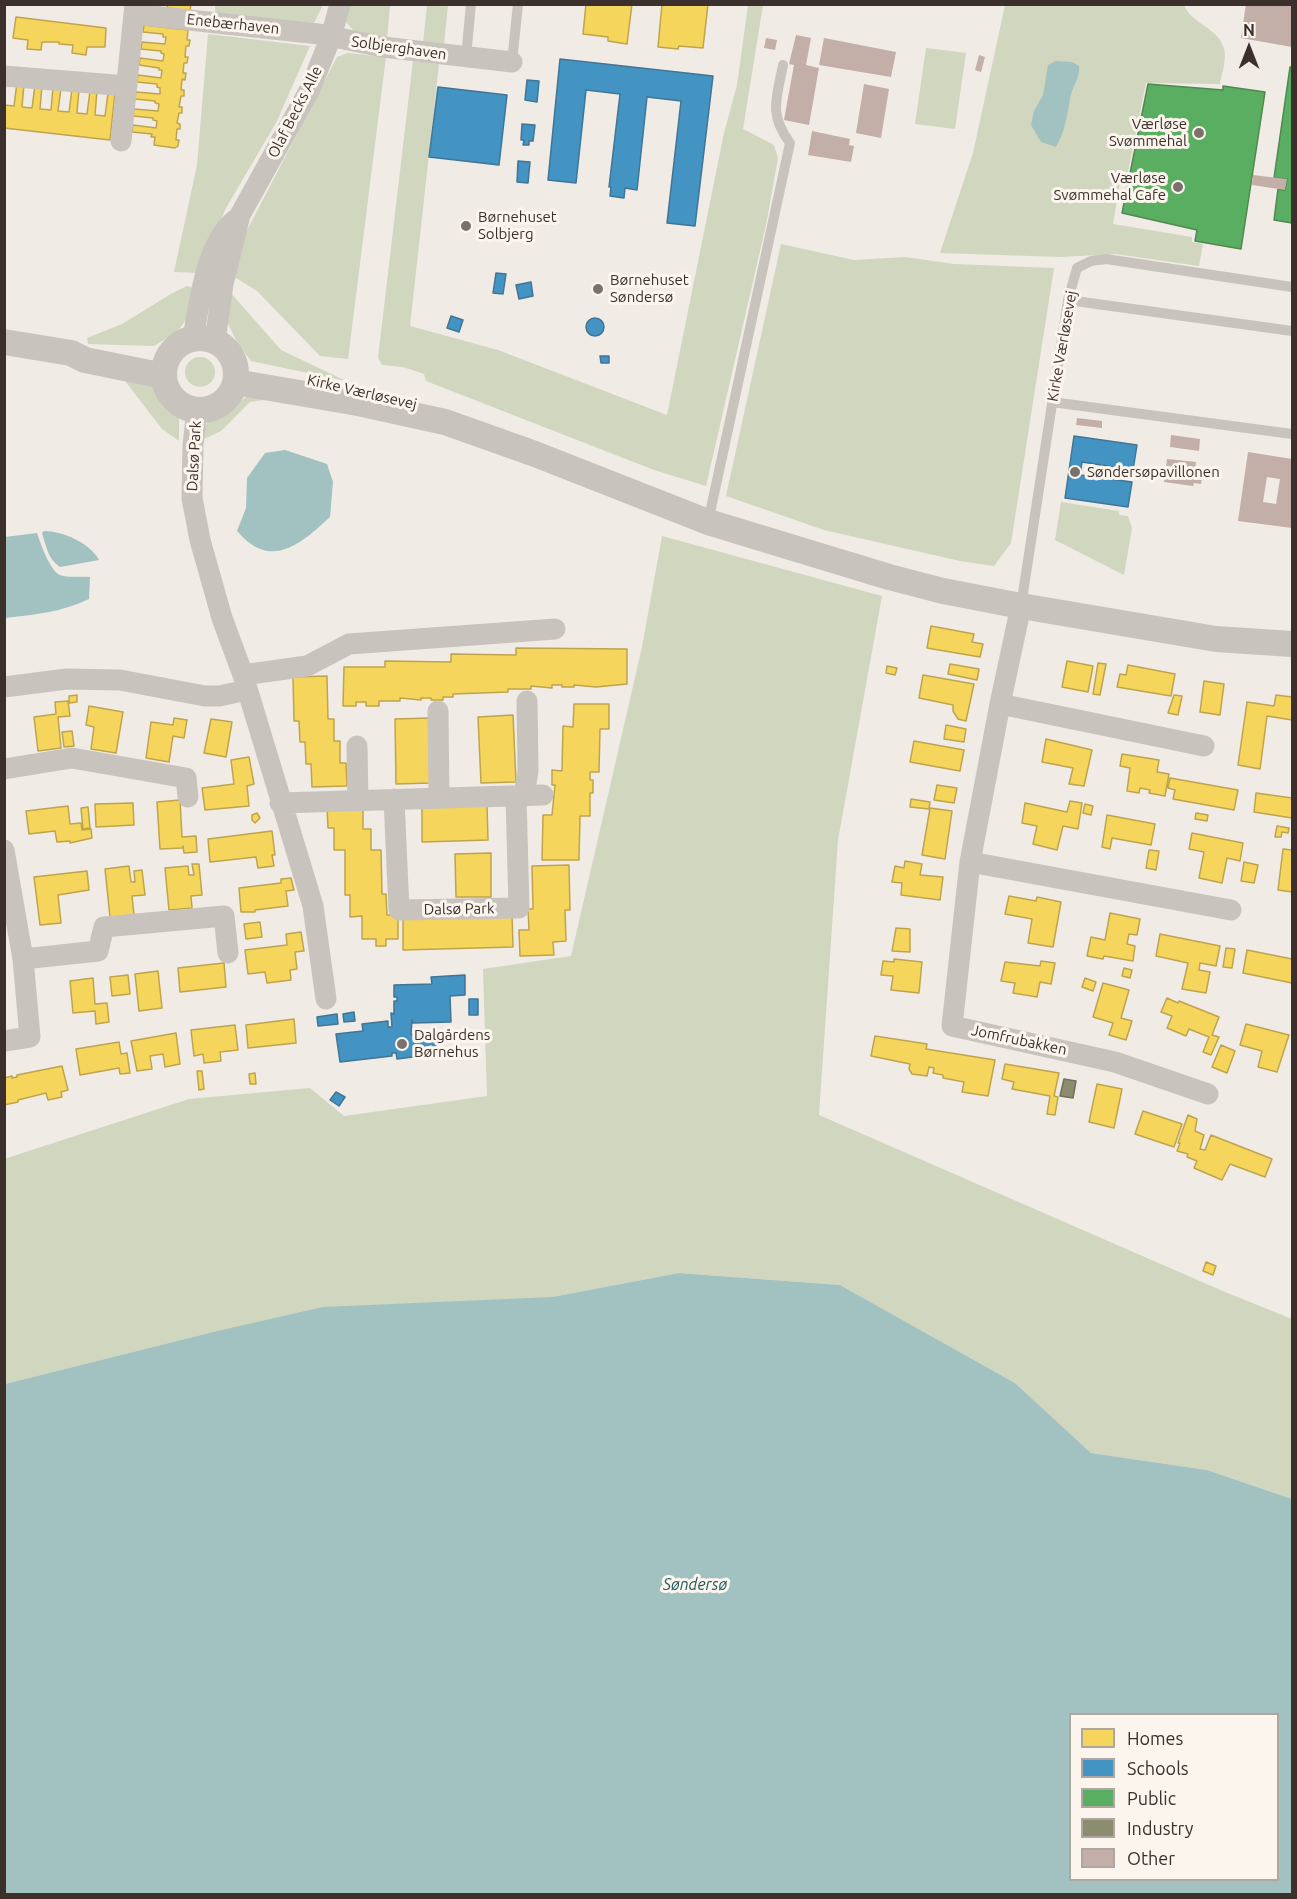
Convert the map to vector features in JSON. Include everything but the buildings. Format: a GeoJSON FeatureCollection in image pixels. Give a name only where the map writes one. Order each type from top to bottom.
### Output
{"type":"FeatureCollection","features":[{"type":"Feature","properties":{"kind":"street","name":"Olaf Becks Alle"},"geometry":{"type":"LineString","coordinates":[[204,340],[223,284],[240,215],[310,90],[331,37],[340,4]]}},
{"type":"Feature","properties":{"kind":"street","name":"Enebærhaven"},"geometry":{"type":"LineString","coordinates":[[121,141],[135,9],[331,37]]}},
{"type":"Feature","properties":{"kind":"street","name":"Solbjerghaven"},"geometry":{"type":"LineString","coordinates":[[331,37],[382,47],[512,62]]}},
{"type":"Feature","properties":{"kind":"street"},"geometry":{"type":"LineString","coordinates":[[4,76],[127,86]]}},
{"type":"Feature","properties":{"kind":"street"},"geometry":{"type":"LineString","coordinates":[[204,340],[229,353],[236,374],[231,394],[223,402],[209,410],[197,410],[175,401],[167,388],[165,369],[177,347],[204,340]]}},
{"type":"Feature","properties":{"kind":"street"},"geometry":{"type":"LineString","coordinates":[[4,342],[70,353],[88,350],[165,369]]}},
{"type":"Feature","properties":{"kind":"street","name":"Kirke Værløsevej"},"geometry":{"type":"LineString","coordinates":[[236,374],[445,422],[535,454],[708,522],[943,591],[1216,639],[1293,644]]}},
{"type":"Feature","properties":{"kind":"street","name":"Dalsø Park"},"geometry":{"type":"LineString","coordinates":[[197,410],[193,445],[192,498],[200,540],[222,618],[245,682],[313,906],[326,999]]}},
{"type":"Feature","properties":{"kind":"street","name":"Jomfrubakken"},"geometry":{"type":"LineString","coordinates":[[1021,606],[970,862],[952,1026],[1115,1062],[1208,1094]]}},
{"type":"Feature","properties":{"kind":"street"},"geometry":{"type":"LineString","coordinates":[[4,687],[67,680],[120,680],[205,696],[219,696],[245,682],[307,666],[349,644],[555,629]]}},
{"type":"Feature","properties":{"kind":"street","name":"Dalsø Park"},"geometry":{"type":"LineString","coordinates":[[394,800],[399,910],[519,908],[528,796],[527,701]]}},
{"type":"Feature","properties":{"kind":"street"},"geometry":{"type":"LineString","coordinates":[[1000,704],[1204,746]]}},
{"type":"Feature","properties":{"kind":"street"},"geometry":{"type":"LineString","coordinates":[[438,711],[440,798]]}},
{"type":"Feature","properties":{"kind":"street"},"geometry":{"type":"LineString","coordinates":[[357,746],[358,801]]}},
{"type":"Feature","properties":{"kind":"street"},"geometry":{"type":"LineString","coordinates":[[4,769],[72,758],[186,778],[189,797]]}},
{"type":"Feature","properties":{"kind":"street"},"geometry":{"type":"LineString","coordinates":[[280,802],[528,796]]}},
{"type":"Feature","properties":{"kind":"street"},"geometry":{"type":"LineString","coordinates":[[4,850],[23,959],[30,1037],[4,1041]]}},
{"type":"Feature","properties":{"kind":"street"},"geometry":{"type":"LineString","coordinates":[[970,862],[1231,910]]}},
{"type":"Feature","properties":{"kind":"street"},"geometry":{"type":"LineString","coordinates":[[23,959],[99,951],[104,927],[224,916],[228,953]]}},
{"type":"Feature","properties":{"kind":"lane","name":"Solbjerghaven"},"geometry":{"type":"LineString","coordinates":[[466,57],[471,4]]}},
{"type":"Feature","properties":{"kind":"lane","name":"Solbjerghaven"},"geometry":{"type":"LineString","coordinates":[[512,62],[518,4]]}},
{"type":"Feature","properties":{"kind":"lane"},"geometry":{"type":"LineString","coordinates":[[708,522],[790,142],[780,129],[775,109],[783,64]]}},
{"type":"Feature","properties":{"kind":"lane","name":"Kirke Værløsevej"},"geometry":{"type":"LineString","coordinates":[[1021,606],[1068,300],[1077,268],[1091,261],[1106,259],[1293,287]]}},
{"type":"Feature","properties":{"kind":"lane"},"geometry":{"type":"LineString","coordinates":[[1068,300],[1293,332]]}},
{"type":"Feature","properties":{"kind":"lane"},"geometry":{"type":"LineString","coordinates":[[1052,402],[1293,434]]}},
{"type":"Feature","properties":{"kind":"green space"},"geometry":{"type":"Polygon","coordinates":[[[215,5],[323,5],[314,23],[215,13],[215,5]]]}},
{"type":"Feature","properties":{"kind":"green space"},"geometry":{"type":"Polygon","coordinates":[[[349,5],[390,5],[387,40],[357,34],[345,21],[349,5]]]}},
{"type":"Feature","properties":{"kind":"green space"},"geometry":{"type":"Polygon","coordinates":[[[427,5],[448,5],[444,44],[423,43],[427,5]]]}},
{"type":"Feature","properties":{"kind":"green space"},"geometry":{"type":"Polygon","coordinates":[[[748,5],[763,5],[743,129],[774,145],[778,158],[766,225],[706,486],[654,470],[426,381],[424,374],[403,367],[382,365],[378,358],[413,61],[439,64],[410,326],[498,350],[667,415],[724,133],[737,85],[748,5]]]}},
{"type":"Feature","properties":{"kind":"green space"},"geometry":{"type":"Polygon","coordinates":[[[1005,5],[1184,5],[1192,17],[1220,40],[1225,55],[1220,84],[1146,83],[1128,172],[1122,171],[1113,224],[1192,237],[1192,242],[1203,244],[1199,266],[1116,254],[1061,257],[940,253],[973,153],[1005,5]]]}},
{"type":"Feature","properties":{"kind":"green space"},"geometry":{"type":"Polygon","coordinates":[[[208,34],[310,46],[277,121],[226,208],[198,273],[174,272],[197,165],[208,34]]]}},
{"type":"Feature","properties":{"kind":"green space"},"geometry":{"type":"Polygon","coordinates":[[[926,48],[966,53],[955,129],[915,124],[926,48]]]}},
{"type":"Feature","properties":{"kind":"green space"},"geometry":{"type":"Polygon","coordinates":[[[348,53],[386,57],[348,359],[320,356],[257,291],[233,276],[241,242],[337,57],[348,53]]]}},
{"type":"Feature","properties":{"kind":"green space"},"geometry":{"type":"Polygon","coordinates":[[[781,244],[854,260],[905,257],[954,264],[1054,268],[1011,543],[994,566],[960,561],[824,530],[726,496],[781,244]]]}},
{"type":"Feature","properties":{"kind":"green space"},"geometry":{"type":"Polygon","coordinates":[[[187,286],[195,288],[191,312],[178,331],[154,346],[88,344],[87,338],[122,324],[187,286]]]}},
{"type":"Feature","properties":{"kind":"green space"},"geometry":{"type":"Polygon","coordinates":[[[230,292],[281,350],[346,381],[251,361],[237,342],[224,316],[230,292]]]}},
{"type":"Feature","properties":{"kind":"green space"},"geometry":{"type":"Polygon","coordinates":[[[200,357],[210,362],[215,372],[210,382],[200,387],[190,382],[185,372],[190,362],[200,357]]]}},
{"type":"Feature","properties":{"kind":"green space"},"geometry":{"type":"Polygon","coordinates":[[[149,379],[179,414],[179,441],[162,429],[125,381],[149,379]]]}},
{"type":"Feature","properties":{"kind":"green space"},"geometry":{"type":"Polygon","coordinates":[[[248,396],[271,399],[250,402],[221,431],[200,441],[209,418],[248,396]]]}},
{"type":"Feature","properties":{"kind":"green space"},"geometry":{"type":"Polygon","coordinates":[[[1061,502],[1119,511],[1119,515],[1128,516],[1132,528],[1124,575],[1055,540],[1061,502]]]}},
{"type":"Feature","properties":{"kind":"green space"},"geometry":{"type":"Polygon","coordinates":[[[662,536],[882,596],[838,840],[819,1115],[1292,1319],[1292,1499],[1207,1470],[1091,1453],[1015,1383],[840,1285],[679,1273],[552,1297],[209,1333],[5,1384],[4,1159],[189,1099],[310,1088],[344,1116],[487,1096],[483,969],[571,956],[642,647],[662,536]]]}},
{"type":"Feature","properties":{"kind":"water"},"geometry":{"type":"Polygon","coordinates":[[[1056,61],[1072,62],[1079,66],[1079,70],[1064,128],[1056,147],[1041,142],[1031,125],[1034,111],[1043,95],[1048,65],[1056,61]]]}},
{"type":"Feature","properties":{"kind":"water"},"geometry":{"type":"Polygon","coordinates":[[[285,450],[327,464],[333,482],[330,517],[294,546],[283,550],[262,550],[249,543],[237,531],[246,508],[247,478],[265,453],[285,450]]]}},
{"type":"Feature","properties":{"kind":"water"},"geometry":{"type":"Polygon","coordinates":[[[44,531],[59,533],[83,543],[99,560],[60,567],[48,552],[42,533],[44,531]]]}},
{"type":"Feature","properties":{"kind":"water"},"geometry":{"type":"Polygon","coordinates":[[[37,533],[46,556],[56,572],[60,575],[90,577],[89,599],[58,610],[5,618],[5,537],[37,533]]]}},
{"type":"Feature","properties":{"kind":"water","name":"Søndersø"},"geometry":{"type":"Polygon","coordinates":[[[679,1273],[840,1285],[1015,1383],[1091,1453],[1207,1470],[1292,1499],[1292,1894],[5,1894],[5,1384],[323,1307],[552,1297],[679,1273]]]}},
{"type":"Feature","properties":{"kind":"place","name":"Værløse Svømmehal"},"geometry":{"type":"Point","coordinates":[1199,133]}},
{"type":"Feature","properties":{"kind":"place","name":"Værløse Svømmehal Cafe"},"geometry":{"type":"Point","coordinates":[1178,187]}},
{"type":"Feature","properties":{"kind":"place","name":"Børnehuset Solbjerg"},"geometry":{"type":"Point","coordinates":[466,226]}},
{"type":"Feature","properties":{"kind":"place","name":"Børnehuset Søndersø"},"geometry":{"type":"Point","coordinates":[598,289]}},
{"type":"Feature","properties":{"kind":"place","name":"Søndersøpavillonen"},"geometry":{"type":"Point","coordinates":[1075,472]}},
{"type":"Feature","properties":{"kind":"place","name":"Dalgårdens Børnehus"},"geometry":{"type":"Point","coordinates":[402,1044]}}]}
